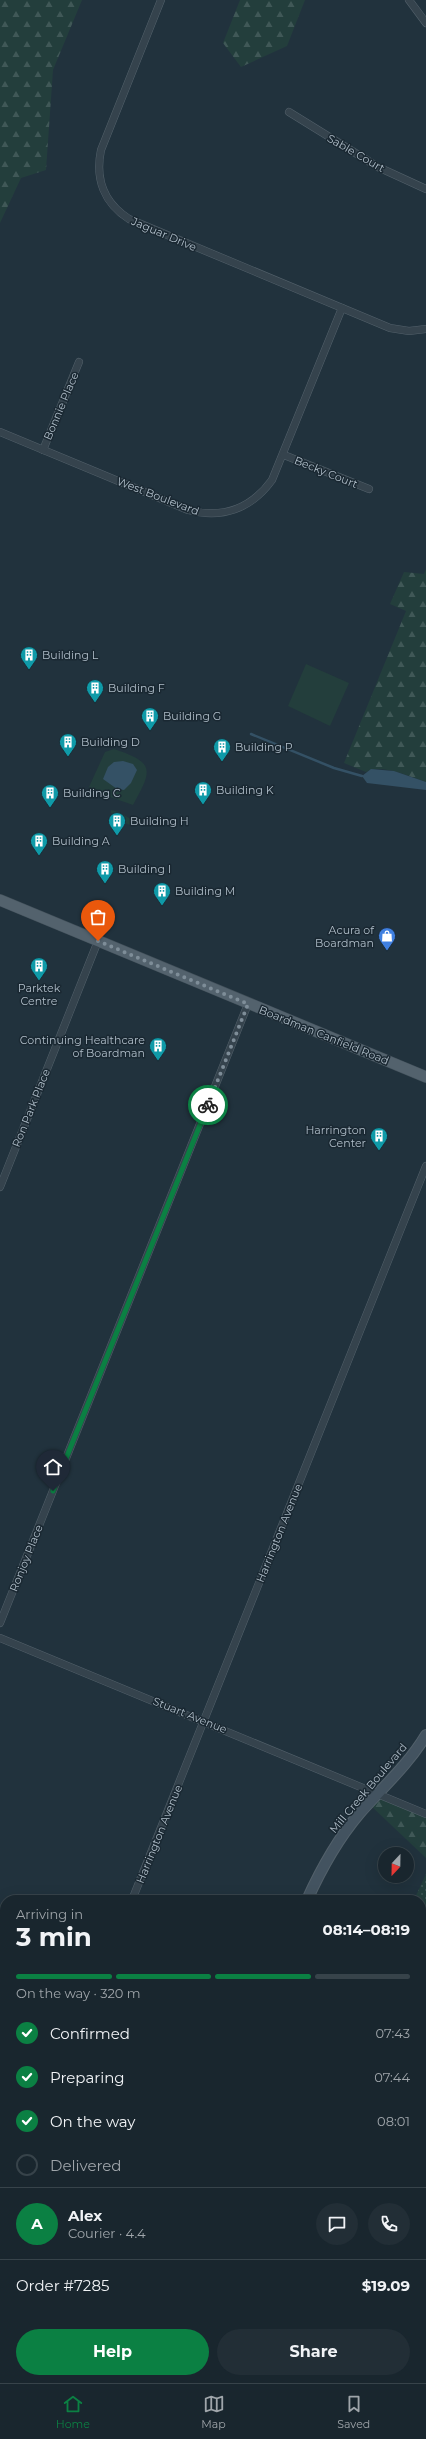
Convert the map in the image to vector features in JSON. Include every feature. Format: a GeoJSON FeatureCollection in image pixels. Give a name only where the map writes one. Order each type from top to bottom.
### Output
{"type":"FeatureCollection","features":[{"type":"Feature","properties":{"kind":"main road","name":"Boardman Canfield Road"},"geometry":{"type":"LineString","coordinates":[[0,900],[426,1077]]}},
{"type":"Feature","properties":{"kind":"street","name":"Jaguar Drive"},"geometry":{"type":"LineString","coordinates":[[161,0],[102,150],[98,171],[100,182],[108,200],[120,214],[129,219],[342,308],[400,330],[426,329]]}},
{"type":"Feature","properties":{"kind":"street"},"geometry":{"type":"LineString","coordinates":[[409,0],[426,23]]}},
{"type":"Feature","properties":{"kind":"street","name":"Sable Court"},"geometry":{"type":"LineString","coordinates":[[289,112],[366,160],[426,189]]}},
{"type":"Feature","properties":{"kind":"street","name":"West Boulevard"},"geometry":{"type":"LineString","coordinates":[[0,432],[188,510],[211,514],[234,511],[257,498],[272,480],[284,454],[342,308]]}},
{"type":"Feature","properties":{"kind":"street","name":"Bonnie Place"},"geometry":{"type":"LineString","coordinates":[[43,450],[79,362]]}},
{"type":"Feature","properties":{"kind":"street","name":"Becky Court"},"geometry":{"type":"LineString","coordinates":[[284,454],[368,490]]}},
{"type":"Feature","properties":{"kind":"street","name":"Ron Park Place"},"geometry":{"type":"LineString","coordinates":[[0,1187],[98,941]]}},
{"type":"Feature","properties":{"kind":"street","name":"Ronjoy Place"},"geometry":{"type":"LineString","coordinates":[[0,1623],[248,1004]]}},
{"type":"Feature","properties":{"kind":"street","name":"Harrington Avenue"},"geometry":{"type":"LineString","coordinates":[[134,1895],[426,1166]]}},
{"type":"Feature","properties":{"kind":"street","name":"Stuart Avenue"},"geometry":{"type":"LineString","coordinates":[[0,1638],[379,1793],[426,1814]]}},
{"type":"Feature","properties":{"kind":"street","name":"Mill Creek Boulevard"},"geometry":{"type":"LineString","coordinates":[[309,1895],[339,1841],[379,1793],[402,1769],[426,1735]]}},
{"type":"Feature","properties":{"kind":"green space"},"geometry":{"type":"Polygon","coordinates":[[[0,0],[82,0],[53,70],[46,170],[21,178],[0,223],[0,0]]]}},
{"type":"Feature","properties":{"kind":"green space"},"geometry":{"type":"Polygon","coordinates":[[[240,0],[305,0],[287,46],[241,67],[223,43],[240,0]]]}},
{"type":"Feature","properties":{"kind":"green space"},"geometry":{"type":"Polygon","coordinates":[[[426,569],[426,782],[388,770],[380,769],[366,772],[344,763],[406,611],[390,604],[404,572],[424,574],[426,569]]]}},
{"type":"Feature","properties":{"kind":"green space"},"geometry":{"type":"Polygon","coordinates":[[[306,664],[349,683],[330,726],[288,706],[306,664]]]}},
{"type":"Feature","properties":{"kind":"green space"},"geometry":{"type":"Polygon","coordinates":[[[114,749],[137,759],[146,769],[144,783],[133,805],[90,790],[89,787],[105,752],[114,749]]]}},
{"type":"Feature","properties":{"kind":"green space"},"geometry":{"type":"Polygon","coordinates":[[[111,810],[119,812],[134,821],[132,826],[113,818],[114,815],[111,813],[111,810]]]}},
{"type":"Feature","properties":{"kind":"green space"},"geometry":{"type":"Polygon","coordinates":[[[379,1793],[426,1814],[426,1858],[369,1804],[379,1793]]]}},
{"type":"Feature","properties":{"kind":"green space"},"geometry":{"type":"Polygon","coordinates":[[[426,1874],[426,1895],[416,1895],[426,1874]]]}},
{"type":"Feature","properties":{"kind":"water"},"geometry":{"type":"Polygon","coordinates":[[[123,761],[133,764],[137,770],[131,783],[124,790],[117,789],[103,779],[108,767],[114,762],[123,761]]]}},
{"type":"Feature","properties":{"kind":"water"},"geometry":{"type":"Polygon","coordinates":[[[371,769],[394,771],[426,782],[426,790],[367,783],[362,776],[371,769]]]}},
{"type":"Feature","properties":{"kind":"waterway"},"geometry":{"type":"LineString","coordinates":[[251,734],[334,768],[362,776]]}},
{"type":"Feature","properties":{"kind":"way so far"},"geometry":{"type":"LineString","coordinates":[[98,941],[248,1004],[208,1105]]}},
{"type":"Feature","properties":{"kind":"place","name":"Building L"},"geometry":{"type":"Point","coordinates":[29,670]}},
{"type":"Feature","properties":{"kind":"place","name":"Building F"},"geometry":{"type":"Point","coordinates":[95,703]}},
{"type":"Feature","properties":{"kind":"place","name":"Building G"},"geometry":{"type":"Point","coordinates":[150,731]}},
{"type":"Feature","properties":{"kind":"place","name":"Building D"},"geometry":{"type":"Point","coordinates":[68,757]}},
{"type":"Feature","properties":{"kind":"place","name":"Building P"},"geometry":{"type":"Point","coordinates":[222,762]}},
{"type":"Feature","properties":{"kind":"place","name":"Building K"},"geometry":{"type":"Point","coordinates":[203,805]}},
{"type":"Feature","properties":{"kind":"place","name":"Building C"},"geometry":{"type":"Point","coordinates":[50,808]}},
{"type":"Feature","properties":{"kind":"place","name":"Building H"},"geometry":{"type":"Point","coordinates":[117,836]}},
{"type":"Feature","properties":{"kind":"place","name":"Building A"},"geometry":{"type":"Point","coordinates":[39,856]}},
{"type":"Feature","properties":{"kind":"place","name":"Building I"},"geometry":{"type":"Point","coordinates":[105,884]}},
{"type":"Feature","properties":{"kind":"place","name":"Building M"},"geometry":{"type":"Point","coordinates":[162,906]}},
{"type":"Feature","properties":{"kind":"place","name":"Acura of Boardman"},"geometry":{"type":"Point","coordinates":[387,951]}},
{"type":"Feature","properties":{"kind":"place","name":"Parktek Centre"},"geometry":{"type":"Point","coordinates":[39,981]}},
{"type":"Feature","properties":{"kind":"place","name":"Continuing Healthcare of Boardman"},"geometry":{"type":"Point","coordinates":[158,1061]}},
{"type":"Feature","properties":{"kind":"place","name":"Harrington Center"},"geometry":{"type":"Point","coordinates":[379,1151]}},
{"type":"Feature","properties":{"kind":"route"},"geometry":{"type":"LineString","coordinates":[[53,1491],[208,1105]]}}]}
